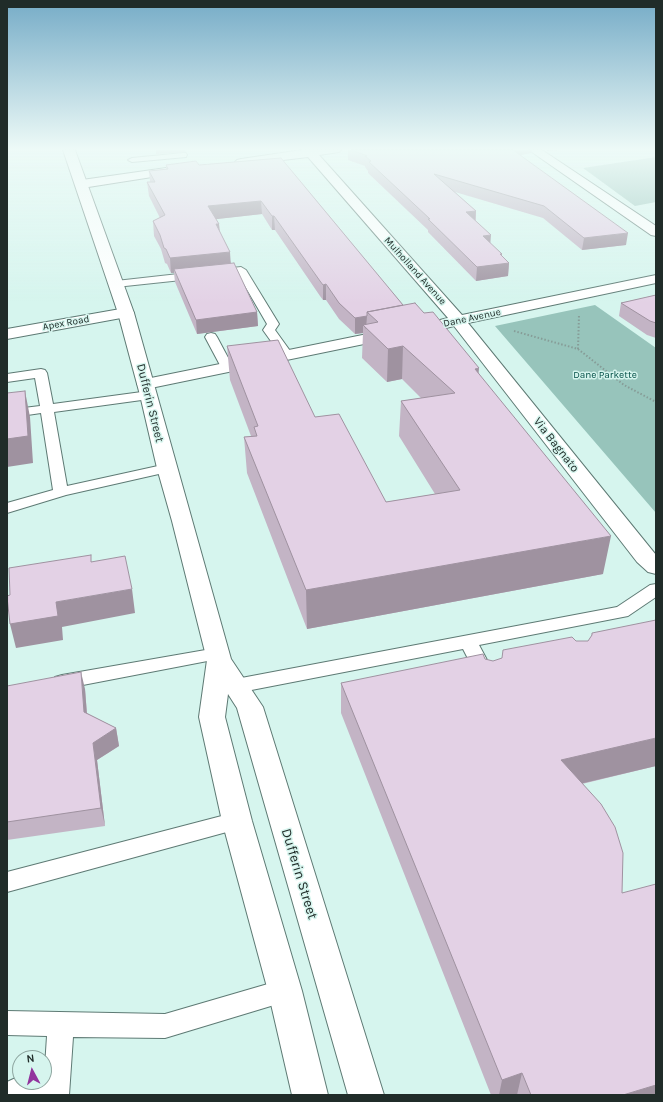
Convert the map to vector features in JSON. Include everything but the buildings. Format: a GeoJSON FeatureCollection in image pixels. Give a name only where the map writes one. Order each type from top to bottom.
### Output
{"type":"FeatureCollection","features":[{"type":"Feature","properties":{"kind":"street","name":"Dufferin Street"},"geometry":{"type":"LineString","coordinates":[[88,201],[126,313],[148,390],[167,468],[183,521],[218,657],[250,707],[366,1095]]}},
{"type":"Feature","properties":{"kind":"street","name":"Mulholland Avenue"},"geometry":{"type":"LineString","coordinates":[[354,201],[459,320]]}},
{"type":"Feature","properties":{"kind":"street"},"geometry":{"type":"LineString","coordinates":[[611,201],[656,232]]}},
{"type":"Feature","properties":{"kind":"street","name":"Dane Avenue"},"geometry":{"type":"LineString","coordinates":[[428,327],[656,279]]}},
{"type":"Feature","properties":{"kind":"street","name":"Apex Road"},"geometry":{"type":"LineString","coordinates":[[7,334],[126,313]]}},
{"type":"Feature","properties":{"kind":"street","name":"Via Bagnato"},"geometry":{"type":"LineString","coordinates":[[459,320],[469,336],[645,557],[656,567]]}},
{"type":"Feature","properties":{"kind":"street"},"geometry":{"type":"LineString","coordinates":[[148,390],[227,367],[405,331]]}},
{"type":"Feature","properties":{"kind":"street","name":"Dufferin Street"},"geometry":{"type":"LineString","coordinates":[[218,657],[212,717],[237,821],[285,991],[310,1095]]}},
{"type":"Feature","properties":{"kind":"lane"},"geometry":{"type":"LineString","coordinates":[[116,284],[241,270],[273,324],[269,330],[287,355]]}},
{"type":"Feature","properties":{"kind":"lane"},"geometry":{"type":"LineString","coordinates":[[211,337],[227,367]]}},
{"type":"Feature","properties":{"kind":"lane"},"geometry":{"type":"LineString","coordinates":[[7,378],[40,373],[61,492]]}},
{"type":"Feature","properties":{"kind":"lane"},"geometry":{"type":"LineString","coordinates":[[7,414],[47,409],[148,390]]}},
{"type":"Feature","properties":{"kind":"lane"},"geometry":{"type":"LineString","coordinates":[[7,508],[61,492],[167,468]]}},
{"type":"Feature","properties":{"kind":"lane"},"geometry":{"type":"LineString","coordinates":[[236,686],[622,612],[656,589]]}},
{"type":"Feature","properties":{"kind":"lane"},"geometry":{"type":"LineString","coordinates":[[551,625],[562,642]]}},
{"type":"Feature","properties":{"kind":"lane"},"geometry":{"type":"LineString","coordinates":[[468,641],[489,682]]}},
{"type":"Feature","properties":{"kind":"lane"},"geometry":{"type":"LineString","coordinates":[[45,686],[218,657]]}},
{"type":"Feature","properties":{"kind":"lane"},"geometry":{"type":"LineString","coordinates":[[7,882],[237,821]]}},
{"type":"Feature","properties":{"kind":"lane"},"geometry":{"type":"LineString","coordinates":[[7,1023],[165,1026],[285,991]]}},
{"type":"Feature","properties":{"kind":"lane"},"geometry":{"type":"LineString","coordinates":[[52,1068],[61,1024]]}},
{"type":"Feature","properties":{"kind":"lane"},"geometry":{"type":"LineString","coordinates":[[7,1095],[24,1090]]}},
{"type":"Feature","properties":{"kind":"path"},"geometry":{"type":"LineString","coordinates":[[578,349],[579,312]]}},
{"type":"Feature","properties":{"kind":"path"},"geometry":{"type":"LineString","coordinates":[[510,330],[578,349],[624,385],[656,402]]}},
{"type":"Feature","properties":{"kind":"green space"},"geometry":{"type":"Polygon","coordinates":[[[629,201],[656,201],[656,202],[635,206],[629,201]]]}},
{"type":"Feature","properties":{"kind":"green space","name":"Dane Parkette"},"geometry":{"type":"Polygon","coordinates":[[[595,305],[656,348],[656,513],[495,326],[595,305]]]}}]}
